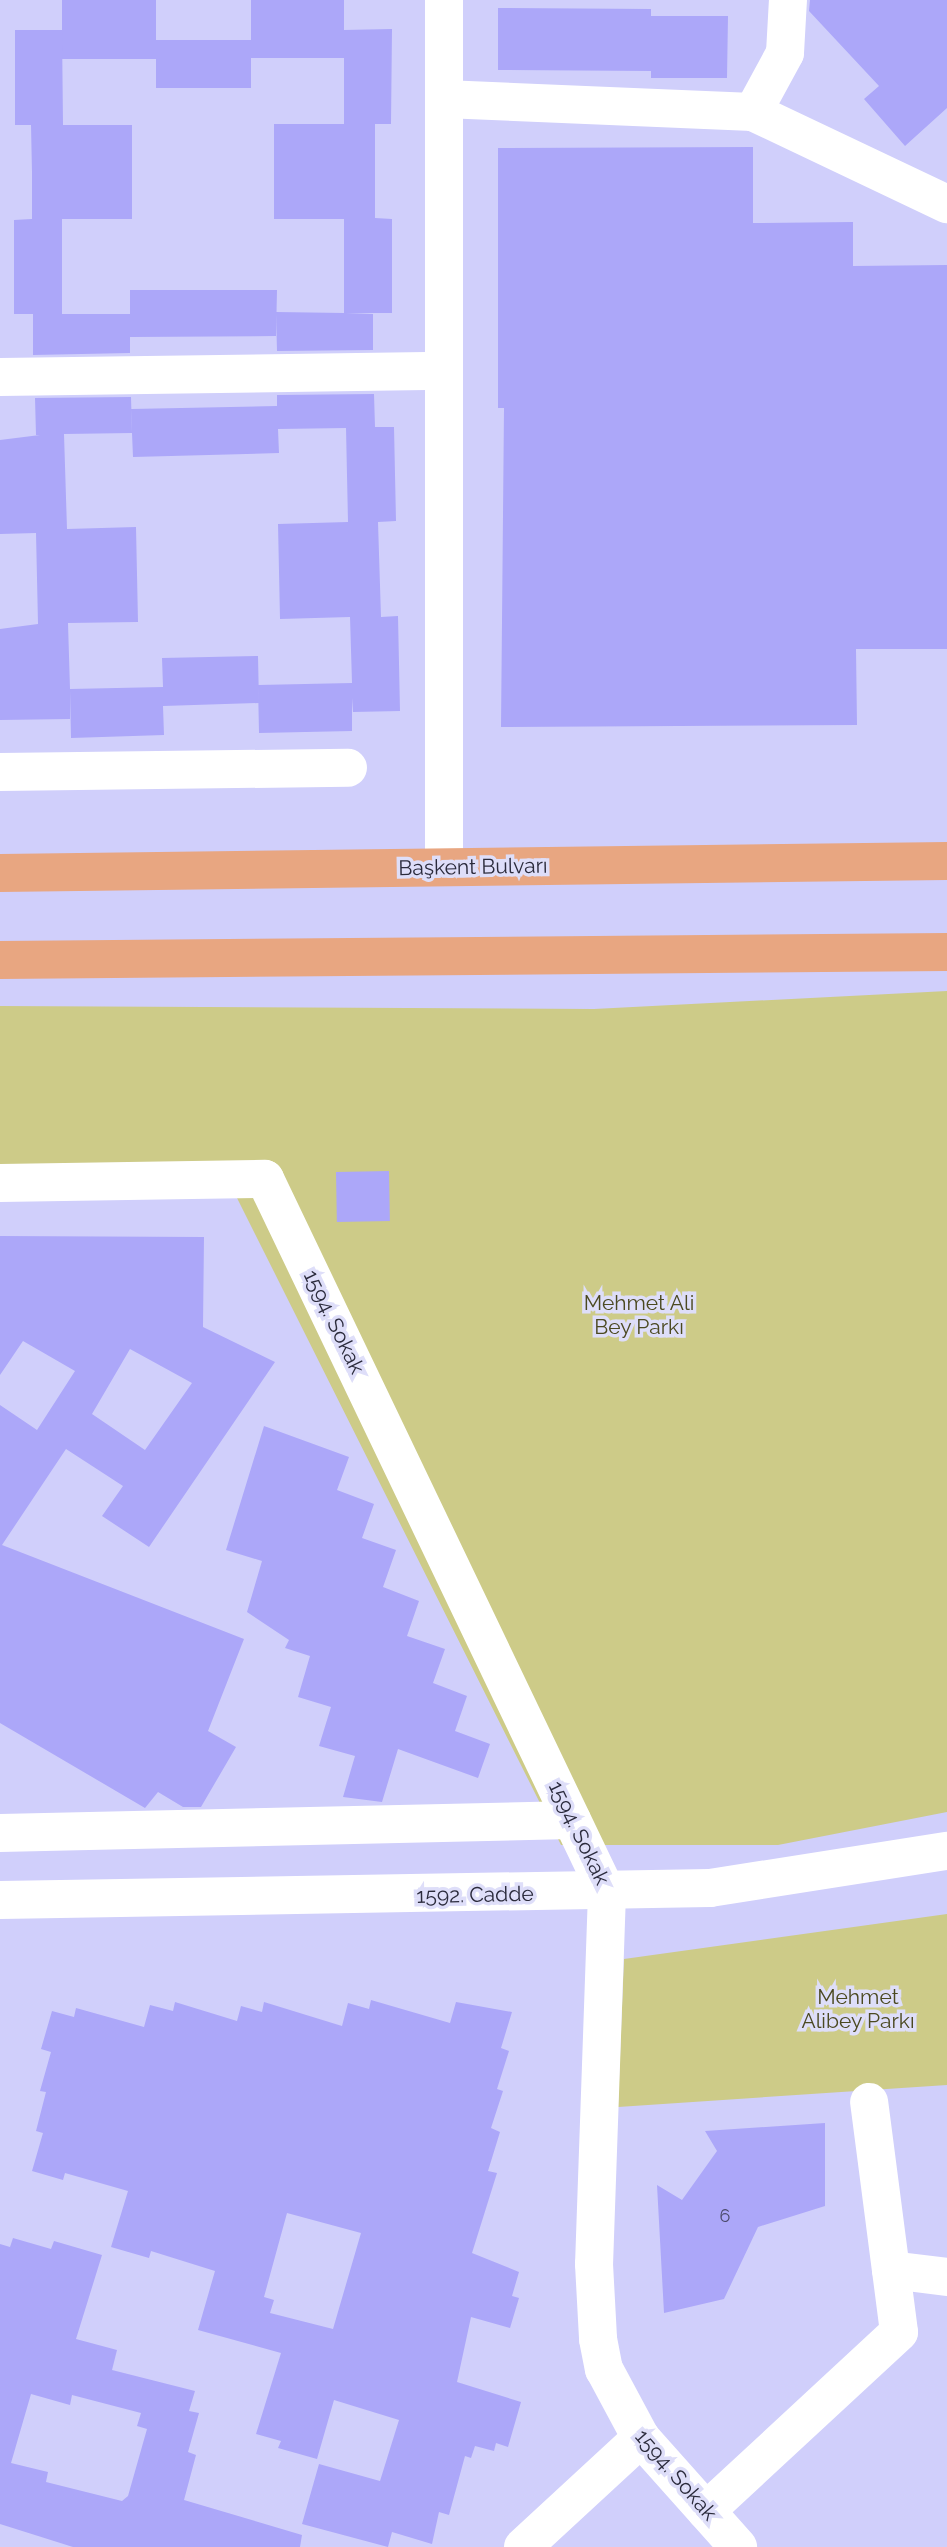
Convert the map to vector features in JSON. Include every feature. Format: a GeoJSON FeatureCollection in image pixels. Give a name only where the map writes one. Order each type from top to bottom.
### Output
{"type":"FeatureCollection","features":[{"type":"Feature","properties":{"kind":"main road","name":"Başkent Bulvarı"},"geometry":{"type":"LineString","coordinates":[[0,873],[947,860]]}},
{"type":"Feature","properties":{"kind":"main road"},"geometry":{"type":"LineString","coordinates":[[0,960],[947,952]]}},
{"type":"Feature","properties":{"kind":"street"},"geometry":{"type":"LineString","coordinates":[[444,0],[444,867]]}},
{"type":"Feature","properties":{"kind":"street"},"geometry":{"type":"LineString","coordinates":[[753,112],[785,53],[788,0]]}},
{"type":"Feature","properties":{"kind":"street"},"geometry":{"type":"LineString","coordinates":[[444,99],[753,112],[947,204]]}},
{"type":"Feature","properties":{"kind":"street"},"geometry":{"type":"LineString","coordinates":[[0,377],[444,371]]}},
{"type":"Feature","properties":{"kind":"street"},"geometry":{"type":"LineString","coordinates":[[0,772],[348,768]]}},
{"type":"Feature","properties":{"kind":"street","name":"1594. Sokak"},"geometry":{"type":"LineString","coordinates":[[0,1183],[265,1179],[607,1893],[594,2305],[604,2369],[640,2438],[738,2547]]}},
{"type":"Feature","properties":{"kind":"street"},"geometry":{"type":"LineString","coordinates":[[0,1833],[572,1820]]}},
{"type":"Feature","properties":{"kind":"street","name":"1592. Cadde"},"geometry":{"type":"LineString","coordinates":[[0,1900],[607,1893],[710,1888],[947,1851]]}},
{"type":"Feature","properties":{"kind":"street"},"geometry":{"type":"LineString","coordinates":[[706,2511],[899,2332],[869,2102]]}},
{"type":"Feature","properties":{"kind":"street"},"geometry":{"type":"LineString","coordinates":[[891,2270],[947,2277]]}},
{"type":"Feature","properties":{"kind":"street"},"geometry":{"type":"LineString","coordinates":[[523,2547],[640,2438]]}},
{"type":"Feature","properties":{"kind":"green space","name":"Mehmet Ali Bey Parkı"},"geometry":{"type":"Polygon","coordinates":[[[947,991],[947,1812],[778,1845],[561,1845],[221,1166],[0,1169],[0,1006],[594,1009],[947,991]]]}},
{"type":"Feature","properties":{"kind":"green space","name":"Mehmet Alibey Parkı"},"geometry":{"type":"Polygon","coordinates":[[[947,1914],[947,2085],[618,2107],[624,1959],[947,1914]]]}},
{"type":"Feature","properties":{"kind":"building"},"geometry":{"type":"Polygon","coordinates":[[[62,0],[156,0],[156,59],[62,59],[62,0]]]}},
{"type":"Feature","properties":{"kind":"building"},"geometry":{"type":"Polygon","coordinates":[[[251,0],[344,0],[344,58],[251,58],[251,0]]]}},
{"type":"Feature","properties":{"kind":"building"},"geometry":{"type":"Polygon","coordinates":[[[810,0],[947,0],[947,108],[905,146],[864,99],[879,86],[809,11],[810,0]]]}},
{"type":"Feature","properties":{"kind":"building"},"geometry":{"type":"Polygon","coordinates":[[[498,8],[651,9],[651,16],[728,16],[727,78],[651,78],[651,71],[498,70],[498,8]]]}},
{"type":"Feature","properties":{"kind":"building"},"geometry":{"type":"Polygon","coordinates":[[[392,29],[391,124],[375,124],[375,218],[392,219],[392,313],[346,313],[373,314],[373,350],[277,351],[276,312],[344,313],[344,219],[274,219],[274,124],[344,124],[344,30],[392,29]]]}},
{"type":"Feature","properties":{"kind":"building"},"geometry":{"type":"Polygon","coordinates":[[[15,30],[62,30],[63,125],[132,125],[132,219],[62,219],[62,314],[14,314],[14,220],[32,219],[31,125],[15,125],[15,30]]]}},
{"type":"Feature","properties":{"kind":"building"},"geometry":{"type":"Polygon","coordinates":[[[156,40],[251,40],[251,88],[156,88],[156,40]]]}},
{"type":"Feature","properties":{"kind":"building"},"geometry":{"type":"Polygon","coordinates":[[[753,147],[753,223],[853,222],[853,266],[947,265],[947,649],[856,649],[857,725],[501,727],[504,408],[498,408],[498,148],[753,147]]]}},
{"type":"Feature","properties":{"kind":"building"},"geometry":{"type":"Polygon","coordinates":[[[130,290],[277,290],[276,336],[130,337],[130,353],[33,355],[33,314],[130,314],[130,290]]]}},
{"type":"Feature","properties":{"kind":"building"},"geometry":{"type":"Polygon","coordinates":[[[374,394],[375,427],[394,427],[396,521],[378,522],[381,617],[398,616],[400,711],[353,712],[352,698],[352,731],[259,733],[258,685],[352,683],[350,617],[280,619],[278,524],[348,522],[346,428],[278,429],[279,453],[133,457],[131,409],[277,406],[277,395],[374,394]]]}},
{"type":"Feature","properties":{"kind":"building"},"geometry":{"type":"Polygon","coordinates":[[[131,397],[132,433],[64,434],[67,529],[136,527],[138,622],[68,623],[70,689],[163,687],[162,658],[258,656],[259,703],[163,706],[164,735],[71,738],[70,691],[70,719],[0,720],[0,629],[38,624],[36,533],[0,534],[0,440],[40,435],[36,435],[35,398],[131,397]]]}},
{"type":"Feature","properties":{"kind":"building"},"geometry":{"type":"Polygon","coordinates":[[[389,1171],[390,1221],[337,1222],[336,1172],[389,1171]]]}},
{"type":"Feature","properties":{"kind":"building"},"geometry":{"type":"Polygon","coordinates":[[[0,1236],[204,1237],[203,1327],[275,1362],[149,1547],[102,1516],[123,1486],[66,1449],[2,1545],[244,1639],[208,1731],[236,1747],[201,1807],[183,1807],[158,1792],[145,1808],[0,1723],[0,1405],[37,1430],[75,1371],[23,1341],[0,1375],[0,1236]],[[130,1349],[92,1414],[145,1450],[192,1383],[130,1349]]]}},
{"type":"Feature","properties":{"kind":"building"},"geometry":{"type":"Polygon","coordinates":[[[264,1426],[349,1457],[337,1490],[374,1504],[362,1538],[396,1550],[383,1587],[419,1601],[407,1636],[445,1649],[433,1683],[467,1696],[455,1731],[490,1744],[478,1778],[398,1749],[382,1802],[343,1797],[355,1756],[319,1746],[331,1707],[298,1697],[310,1656],[285,1648],[289,1640],[247,1612],[262,1561],[226,1550],[264,1426]]]}},
{"type":"Feature","properties":{"kind":"building"},"geometry":{"type":"Polygon","coordinates":[[[371,2000],[450,2023],[456,2002],[512,2012],[501,2048],[509,2051],[497,2089],[503,2091],[491,2128],[500,2132],[488,2171],[497,2173],[472,2253],[519,2272],[512,2296],[519,2298],[510,2328],[471,2317],[457,2382],[521,2402],[508,2447],[496,2443],[494,2451],[475,2446],[471,2458],[465,2456],[449,2515],[439,2512],[432,2544],[392,2532],[388,2547],[302,2524],[319,2464],[380,2481],[399,2420],[334,2400],[317,2459],[278,2448],[281,2441],[256,2434],[281,2353],[198,2330],[215,2271],[151,2251],[149,2258],[111,2247],[128,2191],[65,2173],[63,2180],[32,2171],[43,2133],[36,2131],[46,2092],[40,2091],[51,2052],[41,2049],[52,2011],[74,2017],[76,2008],[144,2027],[150,2005],[173,2011],[175,2002],[237,2021],[241,2006],[262,2012],[264,2002],[342,2026],[348,2003],[369,2009],[371,2000]],[[287,2213],[264,2297],[274,2300],[270,2313],[333,2329],[361,2233],[287,2213]]]}},
{"type":"Feature","properties":{"kind":"building"},"geometry":{"type":"Polygon","coordinates":[[[825,2123],[825,2206],[758,2227],[724,2299],[664,2313],[657,2185],[682,2200],[717,2151],[705,2131],[825,2123]]]}},
{"type":"Feature","properties":{"kind":"building"},"geometry":{"type":"Polygon","coordinates":[[[13,2238],[51,2249],[54,2241],[102,2255],[76,2339],[117,2350],[112,2370],[195,2391],[189,2411],[199,2413],[188,2452],[196,2455],[184,2500],[302,2535],[300,2547],[73,2547],[0,2524],[0,2244],[10,2247],[13,2238]],[[31,2394],[11,2463],[48,2472],[46,2482],[122,2501],[128,2496],[147,2429],[137,2426],[141,2413],[72,2395],[70,2405],[31,2394]]]}}]}
